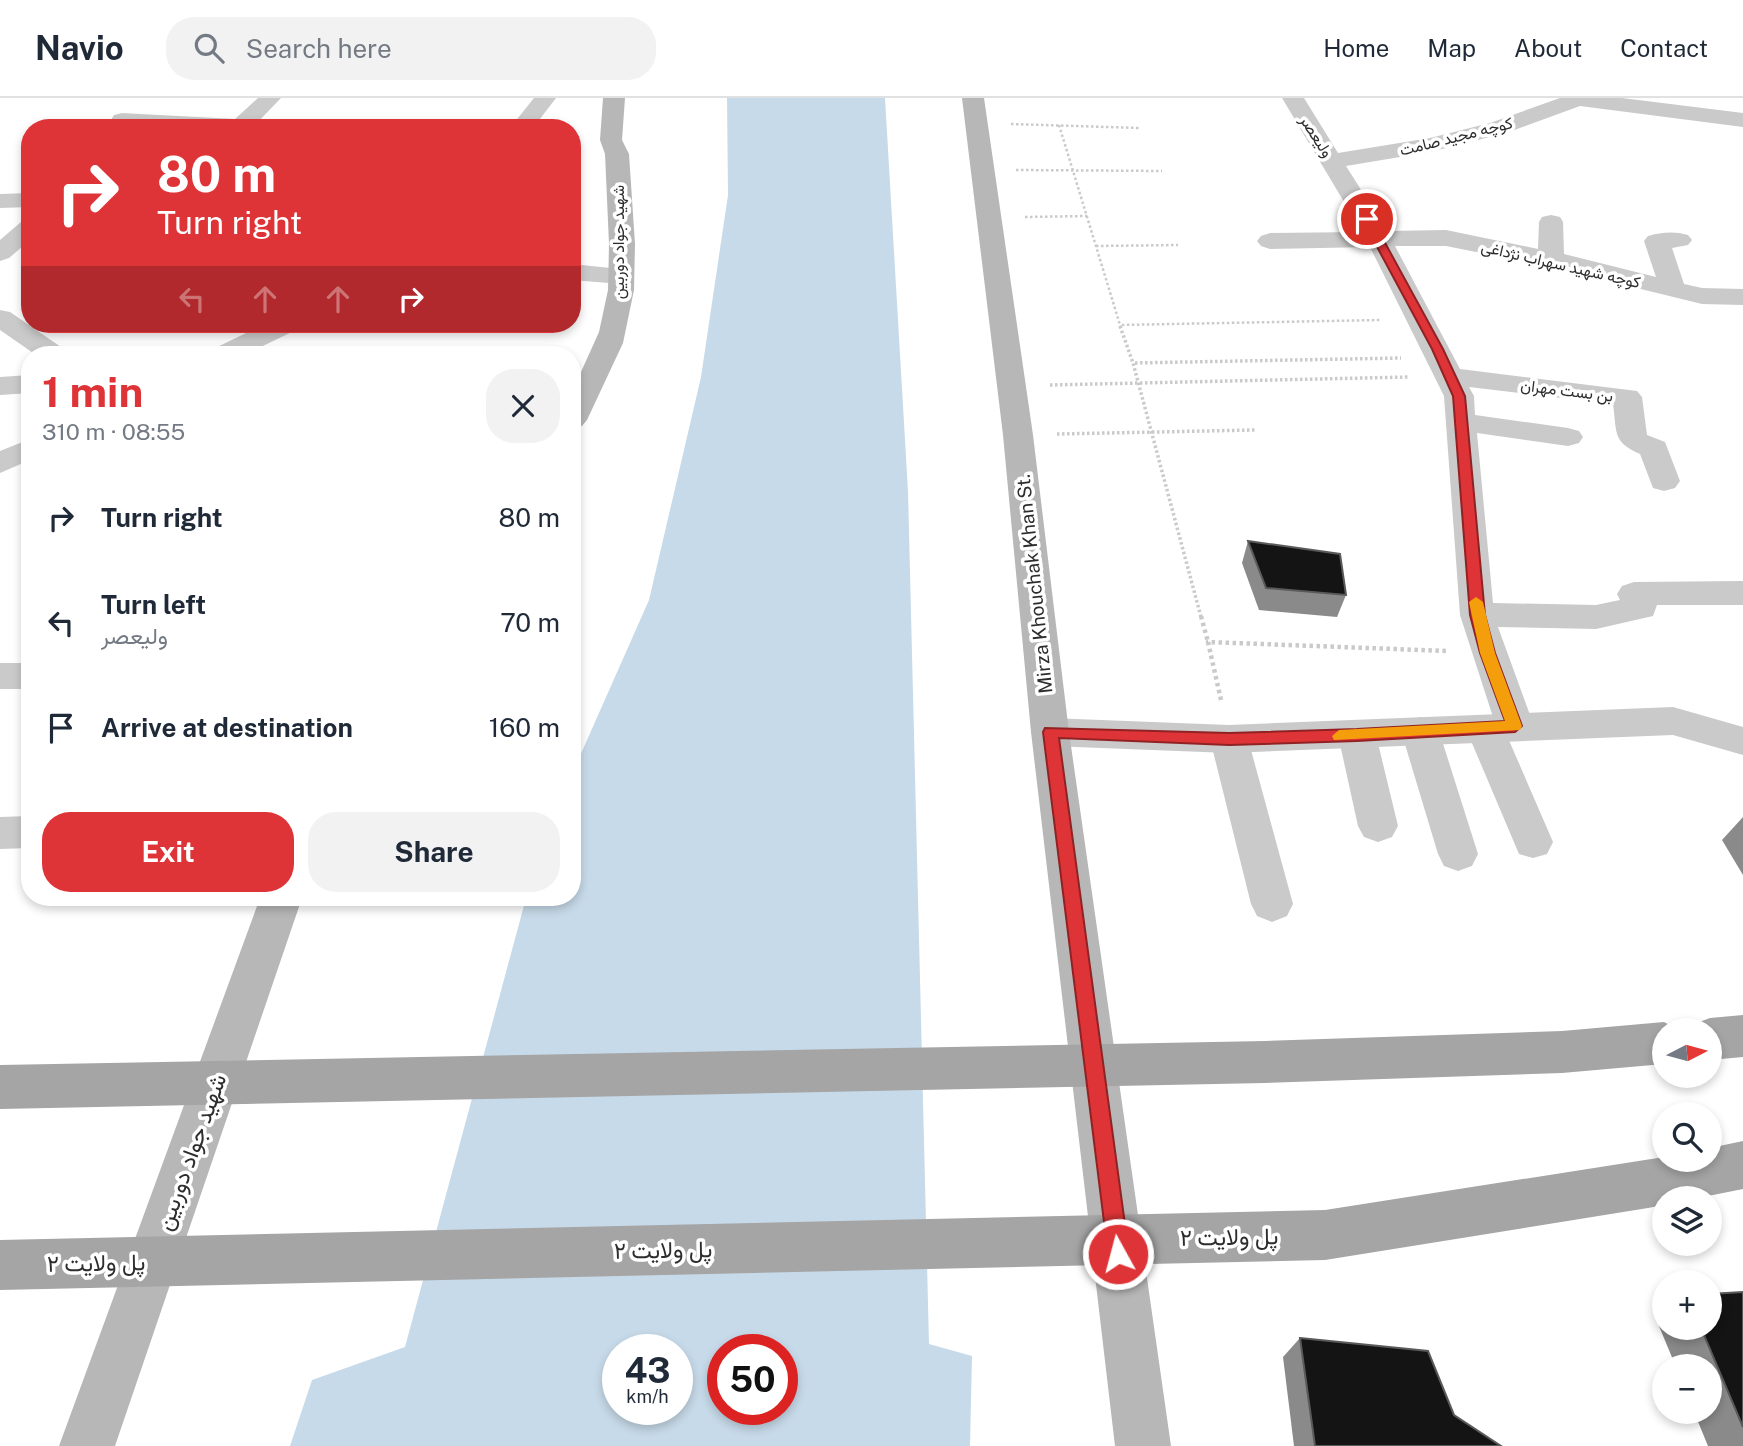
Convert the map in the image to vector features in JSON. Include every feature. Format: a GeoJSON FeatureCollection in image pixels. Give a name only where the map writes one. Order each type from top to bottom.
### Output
{"type":"FeatureCollection","features":[{"type":"Feature","properties":{"kind":"main road","name":"شهید جواد دوربین"},"geometry":{"type":"LineString","coordinates":[[581,402],[614,330],[621,276],[617,154],[611,140],[614,98]]}},
{"type":"Feature","properties":{"kind":"main road","name":"Mirza Khouchak Khan St."},"geometry":{"type":"LineString","coordinates":[[975,111],[1012,386],[1051,732],[1143,1446]]}},
{"type":"Feature","properties":{"kind":"main road","name":"شهید جواد دوربین"},"geometry":{"type":"LineString","coordinates":[[87,1446],[278,906]]}},
{"type":"Feature","properties":{"kind":"main road"},"geometry":{"type":"LineString","coordinates":[[1722,1038],[1743,1036]]}},
{"type":"Feature","properties":{"kind":"main road"},"geometry":{"type":"LineString","coordinates":[[0,1087],[1265,1062],[1562,1052],[1652,1044]]}},
{"type":"Feature","properties":{"kind":"main road","name":"پل ولایت ۲"},"geometry":{"type":"LineString","coordinates":[[0,1265],[1325,1235],[1648,1184],[1743,1165]]}},
{"type":"Feature","properties":{"kind":"street"},"geometry":{"type":"LineString","coordinates":[[248,119],[270,98]]}},
{"type":"Feature","properties":{"kind":"street"},"geometry":{"type":"LineString","coordinates":[[528,119],[545,98]]}},
{"type":"Feature","properties":{"kind":"street","name":"ولیعصر"},"geometry":{"type":"LineString","coordinates":[[1293,98],[1378,238],[1459,396],[1477,615],[1488,653],[1500,727],[1533,842]]}},
{"type":"Feature","properties":{"kind":"street","name":"کوچه مجید صامت"},"geometry":{"type":"LineString","coordinates":[[1333,161],[1430,145],[1498,128],[1579,98],[1742,120]]}},
{"type":"Feature","properties":{"kind":"street"},"geometry":{"type":"LineString","coordinates":[[0,201],[21,200]]}},
{"type":"Feature","properties":{"kind":"street"},"geometry":{"type":"LineString","coordinates":[[1551,222],[1551,259]]}},
{"type":"Feature","properties":{"kind":"street"},"geometry":{"type":"LineString","coordinates":[[3,247],[21,234]]}},
{"type":"Feature","properties":{"kind":"street","name":"کوچه شهید سهراب نژداغی"},"geometry":{"type":"LineString","coordinates":[[1270,241],[1446,238],[1551,259],[1702,296],[1743,297]]}},
{"type":"Feature","properties":{"kind":"street"},"geometry":{"type":"LineString","coordinates":[[1673,290],[1657,241],[1679,240]]}},
{"type":"Feature","properties":{"kind":"street"},"geometry":{"type":"LineString","coordinates":[[581,273],[621,276]]}},
{"type":"Feature","properties":{"kind":"street"},"geometry":{"type":"LineString","coordinates":[[0,318],[21,332]]}},
{"type":"Feature","properties":{"kind":"street"},"geometry":{"type":"LineString","coordinates":[[22,333],[41,346]]}},
{"type":"Feature","properties":{"kind":"street"},"geometry":{"type":"LineString","coordinates":[[241,346],[268,333]]}},
{"type":"Feature","properties":{"kind":"street","name":"بن بست مهران"},"geometry":{"type":"LineString","coordinates":[[1446,367],[1626,397],[1633,440],[1654,449],[1664,481]]}},
{"type":"Feature","properties":{"kind":"street"},"geometry":{"type":"LineString","coordinates":[[0,386],[21,385]]}},
{"type":"Feature","properties":{"kind":"street"},"geometry":{"type":"LineString","coordinates":[[1461,422],[1567,437]]}},
{"type":"Feature","properties":{"kind":"street"},"geometry":{"type":"LineString","coordinates":[[0,463],[21,452]]}},
{"type":"Feature","properties":{"kind":"street"},"geometry":{"type":"LineString","coordinates":[[1477,615],[1596,617],[1641,608],[1634,594],[1743,593]]}},
{"type":"Feature","properties":{"kind":"street"},"geometry":{"type":"LineString","coordinates":[[0,676],[21,676]]}},
{"type":"Feature","properties":{"kind":"street"},"geometry":{"type":"LineString","coordinates":[[1051,732],[1229,739],[1673,721],[1743,741]]}},
{"type":"Feature","properties":{"kind":"street"},"geometry":{"type":"LineString","coordinates":[[1420,731],[1458,854]]}},
{"type":"Feature","properties":{"kind":"street"},"geometry":{"type":"LineString","coordinates":[[1357,735],[1378,826]]}},
{"type":"Feature","properties":{"kind":"street"},"geometry":{"type":"LineString","coordinates":[[1229,739],[1272,904]]}},
{"type":"Feature","properties":{"kind":"street"},"geometry":{"type":"LineString","coordinates":[[0,833],[21,832]]}},
{"type":"Feature","properties":{"kind":"path"},"geometry":{"type":"LineString","coordinates":[[975,111],[1059,125],[1139,128]]}},
{"type":"Feature","properties":{"kind":"path"},"geometry":{"type":"LineString","coordinates":[[1059,125],[1141,384],[1208,642],[1229,739]]}},
{"type":"Feature","properties":{"kind":"path"},"geometry":{"type":"LineString","coordinates":[[983,170],[1162,171]]}},
{"type":"Feature","properties":{"kind":"path"},"geometry":{"type":"LineString","coordinates":[[989,218],[1087,216]]}},
{"type":"Feature","properties":{"kind":"path"},"geometry":{"type":"LineString","coordinates":[[1097,246],[1178,245]]}},
{"type":"Feature","properties":{"kind":"path"},"geometry":{"type":"LineString","coordinates":[[1121,325],[1421,319]]}},
{"type":"Feature","properties":{"kind":"path"},"geometry":{"type":"LineString","coordinates":[[1133,363],[1446,367]]}},
{"type":"Feature","properties":{"kind":"path"},"geometry":{"type":"LineString","coordinates":[[1012,386],[1141,384],[1446,367]]}},
{"type":"Feature","properties":{"kind":"path"},"geometry":{"type":"LineString","coordinates":[[1018,435],[1255,430]]}},
{"type":"Feature","properties":{"kind":"path"},"geometry":{"type":"LineString","coordinates":[[1208,642],[1488,653]]}},
{"type":"Feature","properties":{"kind":"water"},"geometry":{"type":"Polygon","coordinates":[[[727,98],[885,98],[908,491],[929,1344],[972,1356],[970,1446],[290,1446],[312,1380],[405,1347],[524,906],[581,906],[581,754],[649,600],[701,377],[728,195],[727,98]]]}},
{"type":"Feature","properties":{"kind":"building"},"geometry":{"type":"Polygon","coordinates":[[[1248,541],[1340,554],[1346,595],[1266,588],[1248,541]]]}},
{"type":"Feature","properties":{"kind":"building"},"geometry":{"type":"Polygon","coordinates":[[[1743,1292],[1743,1427],[1722,1378],[1722,1354],[1712,1354],[1706,1340],[1722,1340],[1722,1293],[1743,1292]]]}},
{"type":"Feature","properties":{"kind":"building"},"geometry":{"type":"Polygon","coordinates":[[[1300,1338],[1428,1351],[1454,1415],[1501,1446],[1315,1446],[1300,1338]]]}},
{"type":"Feature","properties":{"kind":"slow traffic"},"geometry":{"type":"LineString","coordinates":[[1339,736],[1515,726],[1488,653],[1476,602]]}},
{"type":"Feature","properties":{"kind":"route"},"geometry":{"type":"LineString","coordinates":[[1118,1254],[1051,732],[1229,739],[1515,726],[1477,615],[1459,396],[1437,349],[1367,219]]}}]}
